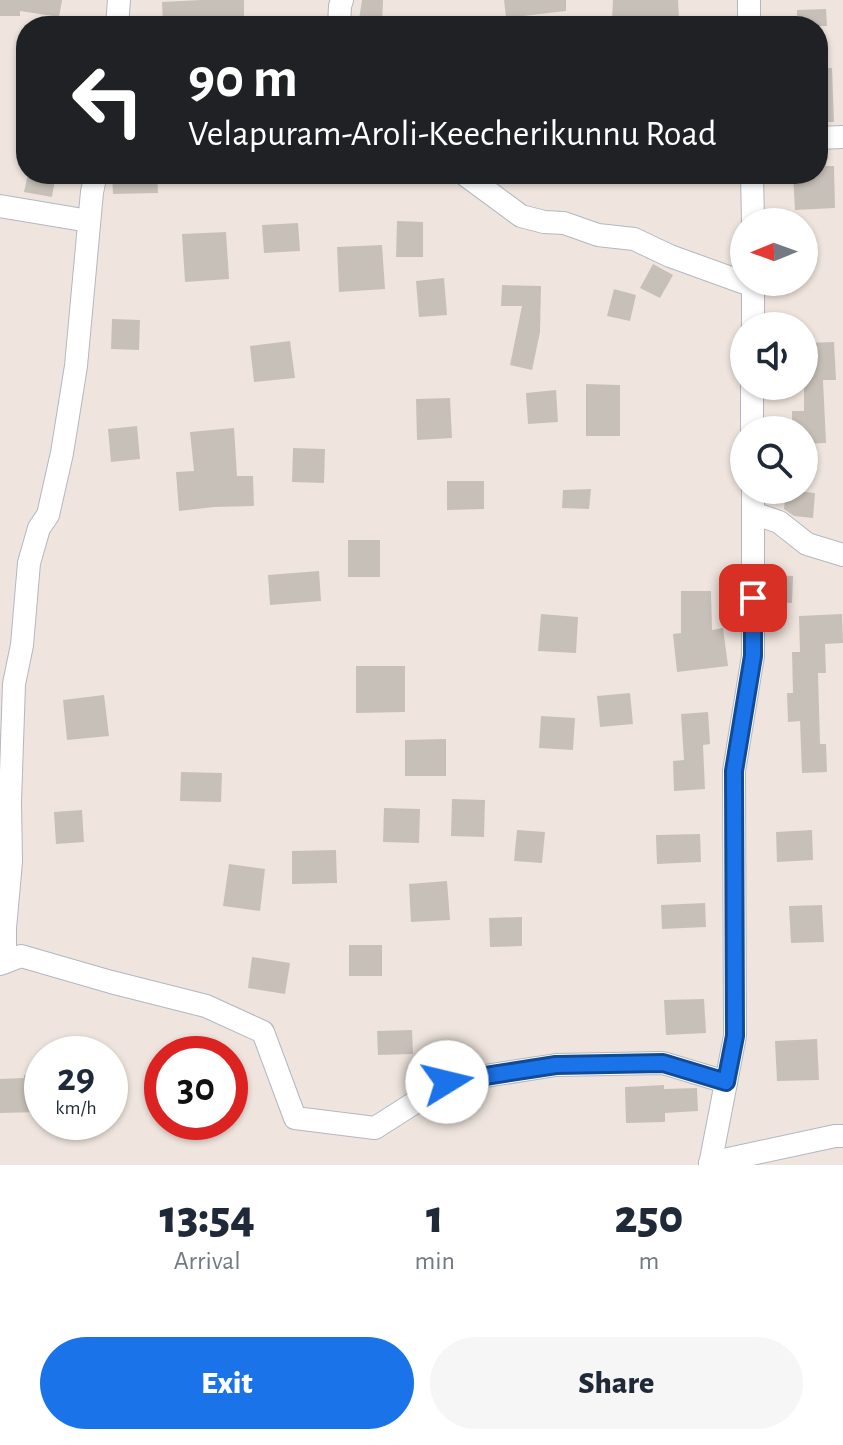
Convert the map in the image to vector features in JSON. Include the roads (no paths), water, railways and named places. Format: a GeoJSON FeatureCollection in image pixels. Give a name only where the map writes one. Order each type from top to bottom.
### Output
{"type":"FeatureCollection","features":[{"type":"Feature","properties":{"kind":"street"},"geometry":{"type":"LineString","coordinates":[[94,184],[76,366],[48,515],[39,528],[29,563],[22,645],[14,684],[11,862],[2,963],[21,956],[206,1006],[263,1032],[295,1118],[375,1128],[447,1082],[556,1065],[663,1063],[726,1082]]}},
{"type":"Feature","properties":{"kind":"street"},"geometry":{"type":"LineString","coordinates":[[478,184],[521,216],[564,223],[598,235],[634,239],[670,256],[730,276]]}},
{"type":"Feature","properties":{"kind":"street"},"geometry":{"type":"LineString","coordinates":[[752,184],[753,208]]}},
{"type":"Feature","properties":{"kind":"street"},"geometry":{"type":"LineString","coordinates":[[0,206],[89,221]]}},
{"type":"Feature","properties":{"kind":"street"},"geometry":{"type":"LineString","coordinates":[[753,504],[753,656],[734,771],[735,1036],[710,1164],[843,1136]]}},
{"type":"Feature","properties":{"kind":"street"},"geometry":{"type":"LineString","coordinates":[[757,504],[807,544],[843,555]]}}]}
